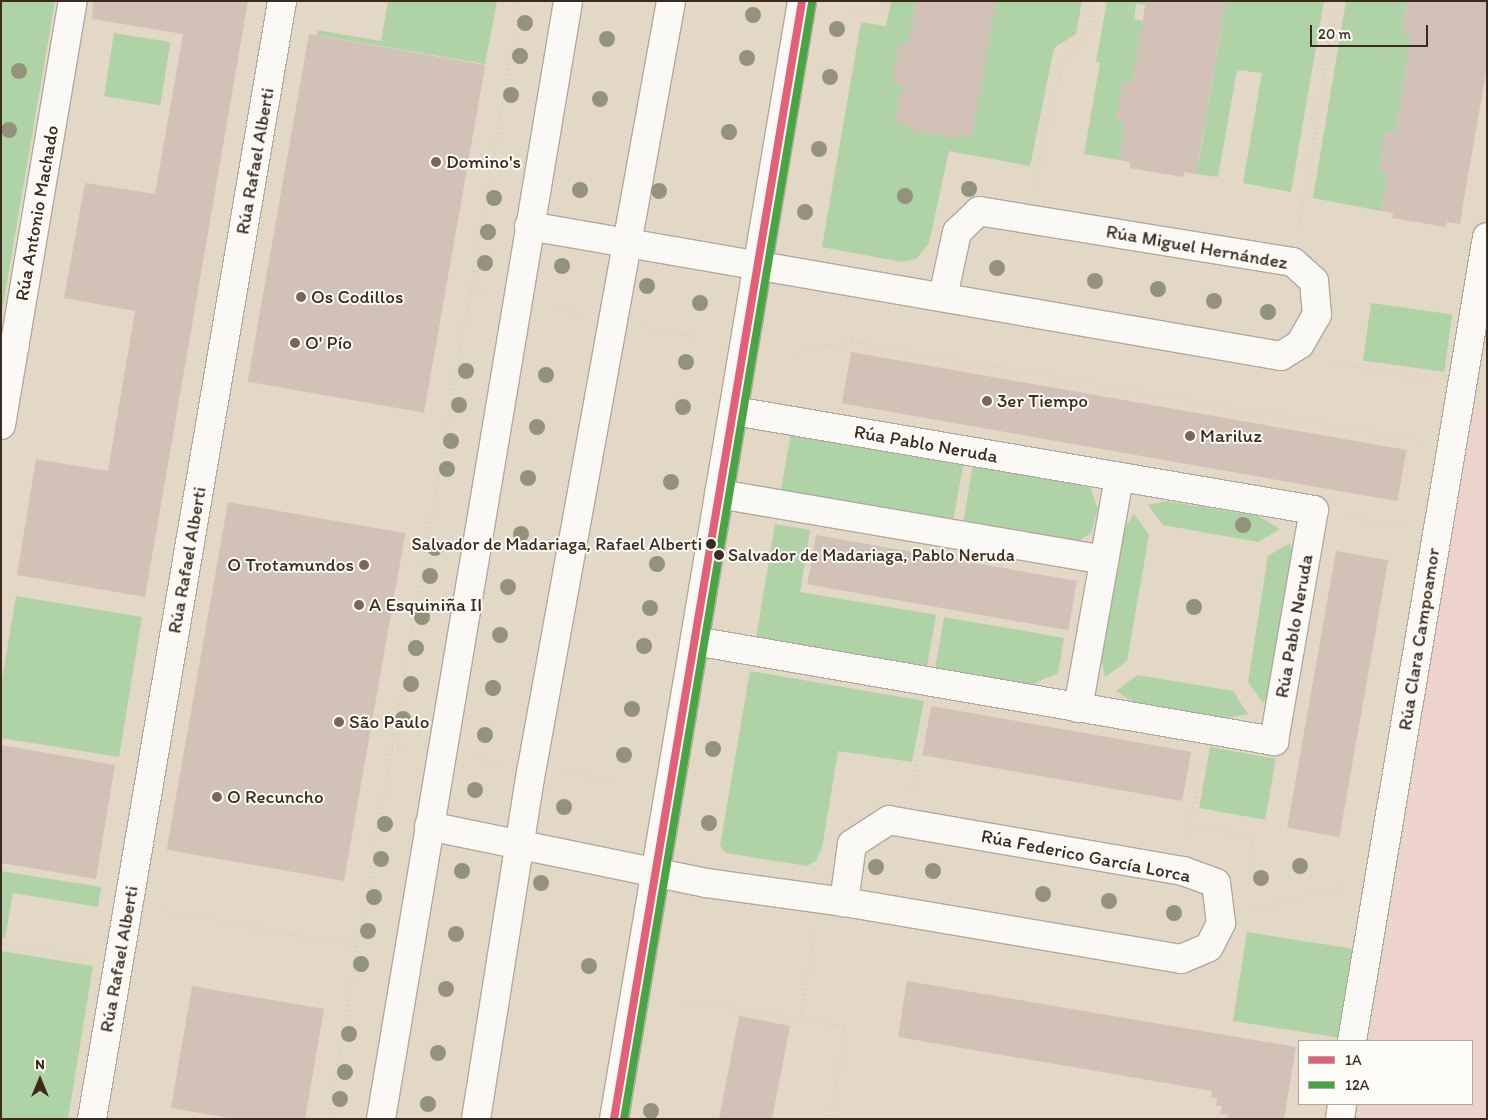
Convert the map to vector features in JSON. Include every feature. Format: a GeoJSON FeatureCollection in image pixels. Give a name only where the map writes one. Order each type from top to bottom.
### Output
{"type":"FeatureCollection","features":[{"type":"Feature","properties":{"kind":"main road","name":"Rúa Antonio Machado"},"geometry":{"type":"LineString","coordinates":[[1,425],[73,1]]}},
{"type":"Feature","properties":{"kind":"main road","name":"Rúa Rafael Alberti"},"geometry":{"type":"LineString","coordinates":[[92,1119],[282,1]]}},
{"type":"Feature","properties":{"kind":"main road"},"geometry":{"type":"LineString","coordinates":[[381,1119],[568,1]]}},
{"type":"Feature","properties":{"kind":"main road"},"geometry":{"type":"LineString","coordinates":[[476,1119],[519,844],[671,1]]}},
{"type":"Feature","properties":{"kind":"main road"},"geometry":{"type":"LineString","coordinates":[[614,1119],[802,1]]}},
{"type":"Feature","properties":{"kind":"main road","name":"Rúa Miguel Hernández"},"geometry":{"type":"LineString","coordinates":[[943,297],[957,232],[979,211],[1028,217],[1293,262],[1314,281],[1317,314],[1300,344]]}},
{"type":"Feature","properties":{"kind":"main road"},"geometry":{"type":"LineString","coordinates":[[529,226],[1281,356],[1300,344]]}},
{"type":"Feature","properties":{"kind":"main road","name":"Rúa Clara Campoamor"},"geometry":{"type":"LineString","coordinates":[[1352,1040],[1487,237]]}},
{"type":"Feature","properties":{"kind":"main road"},"geometry":{"type":"LineString","coordinates":[[1,388],[15,345]]}},
{"type":"Feature","properties":{"kind":"main road","name":"Rúa Pablo Neruda"},"geometry":{"type":"LineString","coordinates":[[694,641],[1274,741],[1314,510],[734,410]]}},
{"type":"Feature","properties":{"kind":"main road"},"geometry":{"type":"LineString","coordinates":[[1078,708],[1119,476]]}},
{"type":"Feature","properties":{"kind":"main road"},"geometry":{"type":"LineString","coordinates":[[719,494],[1104,560]]}},
{"type":"Feature","properties":{"kind":"main road","name":"Rúa Federico García Lorca"},"geometry":{"type":"LineString","coordinates":[[844,902],[852,844],[888,820],[1183,871],[1216,883],[1221,923]]}},
{"type":"Feature","properties":{"kind":"main road"},"geometry":{"type":"LineString","coordinates":[[430,826],[735,887],[844,902],[1181,959],[1209,948],[1221,923]]}},
{"type":"Feature","properties":{"kind":"main road"},"geometry":{"type":"LineString","coordinates":[[1340,1119],[1342,1105]]}},
{"type":"Feature","properties":{"kind":"path"},"geometry":{"type":"LineString","coordinates":[[328,1119],[520,1]]}},
{"type":"Feature","properties":{"kind":"path"},"geometry":{"type":"LineString","coordinates":[[850,11],[878,15],[882,1]]}},
{"type":"Feature","properties":{"kind":"path"},"geometry":{"type":"LineString","coordinates":[[1028,217],[1062,59],[1086,41],[1094,1]]}},
{"type":"Feature","properties":{"kind":"path"},"geometry":{"type":"LineString","coordinates":[[1293,262],[1337,1]]}},
{"type":"Feature","properties":{"kind":"path"},"geometry":{"type":"LineString","coordinates":[[549,307],[584,314]]}},
{"type":"Feature","properties":{"kind":"path"},"geometry":{"type":"LineString","coordinates":[[645,326],[696,336]]}},
{"type":"Feature","properties":{"kind":"path"},"geometry":{"type":"LineString","coordinates":[[796,352],[851,341],[1452,446]]}},
{"type":"Feature","properties":{"kind":"path"},"geometry":{"type":"LineString","coordinates":[[1300,344],[1333,364],[1462,386]]}},
{"type":"Feature","properties":{"kind":"path"},"geometry":{"type":"LineString","coordinates":[[958,535],[973,452]]}},
{"type":"Feature","properties":{"kind":"path"},"geometry":{"type":"LineString","coordinates":[[1314,510],[1438,530]]}},
{"type":"Feature","properties":{"kind":"path"},"geometry":{"type":"LineString","coordinates":[[906,822],[932,682],[938,638]]}},
{"type":"Feature","properties":{"kind":"path"},"geometry":{"type":"LineString","coordinates":[[1183,871],[1206,729]]}},
{"type":"Feature","properties":{"kind":"path"},"geometry":{"type":"LineString","coordinates":[[392,747],[417,750]]}},
{"type":"Feature","properties":{"kind":"path"},"geometry":{"type":"LineString","coordinates":[[468,758],[508,763]]}},
{"type":"Feature","properties":{"kind":"path"},"geometry":{"type":"LineString","coordinates":[[565,772],[618,781]]}},
{"type":"Feature","properties":{"kind":"path"},"geometry":{"type":"LineString","coordinates":[[1221,923],[1242,910],[1380,878]]}},
{"type":"Feature","properties":{"kind":"path"},"geometry":{"type":"LineString","coordinates":[[153,909],[358,946]]}},
{"type":"Feature","properties":{"kind":"path"},"geometry":{"type":"LineString","coordinates":[[800,1019],[816,927]]}},
{"type":"Feature","properties":{"kind":"path"},"geometry":{"type":"LineString","coordinates":[[1,943],[92,957]]}},
{"type":"Feature","properties":{"kind":"path"},"geometry":{"type":"LineString","coordinates":[[686,1000],[846,1026],[831,1119]]}},
{"type":"Feature","properties":{"kind":"shaded area"},"geometry":{"type":"Polygon","coordinates":[[[1471,411],[1487,412],[1487,1119],[1358,1119],[1360,1105],[1473,1105],[1473,1040],[1370,1040],[1471,411]]]}},
{"type":"Feature","properties":{"kind":"green space"},"geometry":{"type":"Polygon","coordinates":[[[1,1],[55,1],[1,317],[1,1]]]}},
{"type":"Feature","properties":{"kind":"green space"},"geometry":{"type":"Polygon","coordinates":[[[388,1],[497,1],[485,64],[317,35],[317,30],[381,41],[388,1]]]}},
{"type":"Feature","properties":{"kind":"green space"},"geometry":{"type":"Polygon","coordinates":[[[891,1],[1082,1],[1076,34],[1054,48],[1030,166],[949,151],[929,243],[917,258],[902,262],[822,247],[861,22],[886,26],[891,1]]]}},
{"type":"Feature","properties":{"kind":"green space"},"geometry":{"type":"Polygon","coordinates":[[[1107,1],[1146,1],[1145,5],[1136,4],[1134,19],[1143,21],[1132,83],[1119,104],[1116,120],[1125,122],[1119,160],[1084,154],[1100,63],[1096,62],[1107,1]]]}},
{"type":"Feature","properties":{"kind":"green space"},"geometry":{"type":"Polygon","coordinates":[[[1324,1],[1291,192],[1243,183],[1262,73],[1237,70],[1218,177],[1196,174],[1204,133],[1195,130],[1209,101],[1221,31],[1212,29],[1226,2],[1324,1]]]}},
{"type":"Feature","properties":{"kind":"green space"},"geometry":{"type":"Polygon","coordinates":[[[1346,1],[1408,1],[1405,15],[1415,17],[1404,22],[1403,34],[1411,36],[1395,134],[1385,132],[1379,171],[1388,172],[1381,211],[1313,198],[1346,1]]]}},
{"type":"Feature","properties":{"kind":"green space"},"geometry":{"type":"Polygon","coordinates":[[[114,33],[170,42],[160,105],[104,96],[114,33]]]}},
{"type":"Feature","properties":{"kind":"green space"},"geometry":{"type":"Polygon","coordinates":[[[1371,303],[1452,314],[1444,372],[1363,360],[1371,303]]]}},
{"type":"Feature","properties":{"kind":"green space"},"geometry":{"type":"Polygon","coordinates":[[[791,433],[963,463],[953,522],[781,492],[791,433]]]}},
{"type":"Feature","properties":{"kind":"green space"},"geometry":{"type":"Polygon","coordinates":[[[973,464],[1090,487],[1098,509],[1091,533],[1077,542],[963,524],[973,464]]]}},
{"type":"Feature","properties":{"kind":"green space"},"geometry":{"type":"Polygon","coordinates":[[[1167,501],[1258,516],[1280,529],[1258,542],[1163,525],[1148,505],[1167,501]]]}},
{"type":"Feature","properties":{"kind":"green space"},"geometry":{"type":"Polygon","coordinates":[[[1134,514],[1149,535],[1127,661],[1105,677],[1101,657],[1123,530],[1134,514]]]}},
{"type":"Feature","properties":{"kind":"green space"},"geometry":{"type":"Polygon","coordinates":[[[775,524],[810,530],[800,592],[936,615],[927,667],[756,638],[775,524]]]}},
{"type":"Feature","properties":{"kind":"green space"},"geometry":{"type":"Polygon","coordinates":[[[1290,543],[1295,560],[1269,695],[1263,703],[1248,682],[1268,556],[1290,543]]]}},
{"type":"Feature","properties":{"kind":"green space"},"geometry":{"type":"Polygon","coordinates":[[[16,596],[142,617],[119,757],[1,738],[1,686],[16,596]]]}},
{"type":"Feature","properties":{"kind":"green space"},"geometry":{"type":"Polygon","coordinates":[[[944,617],[1064,638],[1058,673],[1033,684],[935,669],[944,617]]]}},
{"type":"Feature","properties":{"kind":"green space"},"geometry":{"type":"Polygon","coordinates":[[[750,671],[924,701],[912,762],[838,751],[822,848],[816,861],[807,866],[726,853],[720,846],[750,671]]]}},
{"type":"Feature","properties":{"kind":"green space"},"geometry":{"type":"Polygon","coordinates":[[[1137,675],[1233,691],[1248,714],[1228,718],[1137,704],[1116,691],[1137,675]]]}},
{"type":"Feature","properties":{"kind":"green space"},"geometry":{"type":"Polygon","coordinates":[[[1210,747],[1276,759],[1265,820],[1199,808],[1210,747]]]}},
{"type":"Feature","properties":{"kind":"green space"},"geometry":{"type":"Polygon","coordinates":[[[1,871],[101,887],[98,907],[13,893],[5,938],[1,938],[1,871]]]}},
{"type":"Feature","properties":{"kind":"green space"},"geometry":{"type":"Polygon","coordinates":[[[1247,932],[1353,949],[1339,1038],[1233,1021],[1247,932]]]}},
{"type":"Feature","properties":{"kind":"green space"},"geometry":{"type":"Polygon","coordinates":[[[1,951],[93,966],[68,1119],[1,1119],[1,951]]]}},
{"type":"Feature","properties":{"kind":"building"},"geometry":{"type":"Polygon","coordinates":[[[93,1],[248,1],[145,597],[17,575],[36,459],[108,471],[135,311],[64,298],[85,183],[155,194],[183,34],[92,19],[93,1]]]}},
{"type":"Feature","properties":{"kind":"building"},"geometry":{"type":"Polygon","coordinates":[[[916,1],[996,1],[972,136],[961,134],[960,139],[906,129],[907,124],[895,122],[902,84],[892,83],[899,43],[908,45],[916,1]]]}},
{"type":"Feature","properties":{"kind":"building"},"geometry":{"type":"Polygon","coordinates":[[[1146,1],[1226,1],[1196,174],[1184,172],[1183,177],[1130,168],[1130,162],[1119,160],[1125,122],[1116,120],[1123,82],[1132,83],[1146,1]]]}},
{"type":"Feature","properties":{"kind":"building"},"geometry":{"type":"Polygon","coordinates":[[[1408,1],[1487,1],[1487,67],[1460,224],[1447,222],[1446,227],[1392,218],[1393,213],[1381,211],[1388,172],[1379,171],[1385,132],[1395,134],[1411,36],[1402,34],[1408,1]]]}},
{"type":"Feature","properties":{"kind":"building"},"geometry":{"type":"Polygon","coordinates":[[[309,34],[485,65],[424,413],[248,382],[309,34]]]}},
{"type":"Feature","properties":{"kind":"building"},"geometry":{"type":"Polygon","coordinates":[[[851,352],[1406,450],[1397,501],[842,403],[851,352]]]}},
{"type":"Feature","properties":{"kind":"building"},"geometry":{"type":"Polygon","coordinates":[[[228,502],[405,533],[344,881],[167,850],[228,502]]]}},
{"type":"Feature","properties":{"kind":"building"},"geometry":{"type":"Polygon","coordinates":[[[816,535],[1077,581],[1068,630],[807,584],[816,535]]]}},
{"type":"Feature","properties":{"kind":"building"},"geometry":{"type":"Polygon","coordinates":[[[1336,551],[1388,560],[1339,837],[1287,828],[1336,551]]]}},
{"type":"Feature","properties":{"kind":"building"},"geometry":{"type":"Polygon","coordinates":[[[931,706],[1191,752],[1182,801],[922,755],[931,706]]]}},
{"type":"Feature","properties":{"kind":"building"},"geometry":{"type":"Polygon","coordinates":[[[1,745],[115,765],[96,879],[1,863],[1,745]]]}},
{"type":"Feature","properties":{"kind":"building"},"geometry":{"type":"Polygon","coordinates":[[[907,981],[1296,1047],[1284,1119],[1227,1119],[1228,1115],[1220,1114],[1222,1106],[1216,1106],[1217,1098],[1211,1098],[1212,1091],[898,1037],[907,981]]]}},
{"type":"Feature","properties":{"kind":"building"},"geometry":{"type":"Polygon","coordinates":[[[192,986],[324,1009],[305,1119],[236,1119],[171,1108],[192,986]]]}},
{"type":"Feature","properties":{"kind":"building"},"geometry":{"type":"Polygon","coordinates":[[[739,1016],[790,1026],[772,1119],[719,1119],[739,1016]]]}},
{"type":"Feature","properties":{"kind":"transit line","name":"1A"},"geometry":{"type":"LineString","coordinates":[[614,1119],[802,1]]}},
{"type":"Feature","properties":{"kind":"transit line","name":"12A"},"geometry":{"type":"LineString","coordinates":[[624,1119],[812,3]]}},
{"type":"Feature","properties":{"kind":"place","name":"Domino's"},"geometry":{"type":"Point","coordinates":[436,162]}},
{"type":"Feature","properties":{"kind":"place","name":"Os Codillos"},"geometry":{"type":"Point","coordinates":[301,297]}},
{"type":"Feature","properties":{"kind":"place","name":"O' Pío"},"geometry":{"type":"Point","coordinates":[295,343]}},
{"type":"Feature","properties":{"kind":"place","name":"3er Tiempo"},"geometry":{"type":"Point","coordinates":[987,401]}},
{"type":"Feature","properties":{"kind":"place","name":"Mariluz"},"geometry":{"type":"Point","coordinates":[1190,436]}},
{"type":"Feature","properties":{"kind":"place","name":"Salvador de Madariaga, Rafael Alberti"},"geometry":{"type":"Point","coordinates":[711,544]}},
{"type":"Feature","properties":{"kind":"place","name":"Salvador de Madariaga, Pablo Neruda"},"geometry":{"type":"Point","coordinates":[719,555]}},
{"type":"Feature","properties":{"kind":"place","name":"O Trotamundos"},"geometry":{"type":"Point","coordinates":[364,565]}},
{"type":"Feature","properties":{"kind":"place","name":"A Esquiniña II"},"geometry":{"type":"Point","coordinates":[359,605]}},
{"type":"Feature","properties":{"kind":"place","name":"São Paulo"},"geometry":{"type":"Point","coordinates":[339,722]}},
{"type":"Feature","properties":{"kind":"place","name":"O Recuncho"},"geometry":{"type":"Point","coordinates":[217,797]}}]}
